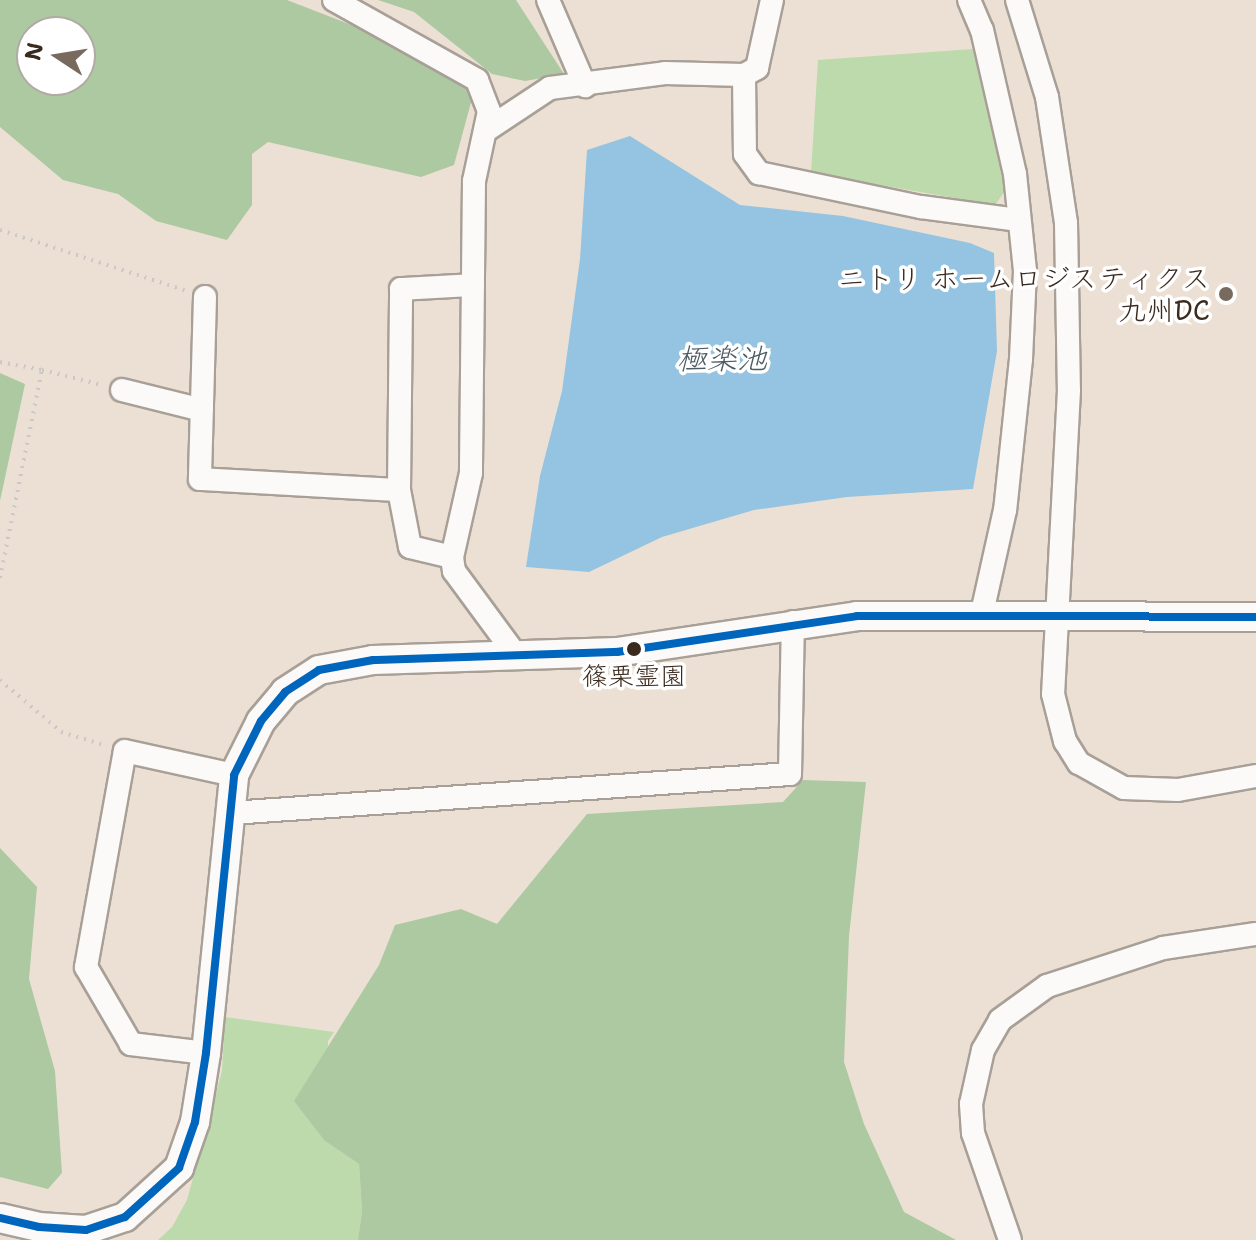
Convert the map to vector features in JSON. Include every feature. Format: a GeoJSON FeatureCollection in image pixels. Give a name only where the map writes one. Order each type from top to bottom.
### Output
{"type":"FeatureCollection","features":[{"type":"Feature","properties":{"kind":"main road"},"geometry":{"type":"LineString","coordinates":[[0,1218],[39,1227],[86,1230],[125,1217],[158,1191],[179,1168],[195,1122],[206,1053],[234,775],[261,721],[285,692],[319,670],[373,660],[617,652],[793,622],[1056,612],[1256,617]]}},
{"type":"Feature","properties":{"kind":"street"},"geometry":{"type":"LineString","coordinates":[[334,0],[477,80],[489,111],[488,129],[474,181],[471,473],[452,557],[454,571],[516,655]]}},
{"type":"Feature","properties":{"kind":"street"},"geometry":{"type":"LineString","coordinates":[[548,0],[585,86]]}},
{"type":"Feature","properties":{"kind":"street"},"geometry":{"type":"LineString","coordinates":[[488,129],[550,88],[585,86],[665,73],[744,75],[757,68],[772,0]]}},
{"type":"Feature","properties":{"kind":"street"},"geometry":{"type":"LineString","coordinates":[[969,0],[986,44],[1015,174],[1025,271],[1021,359],[1005,510],[982,613]]}},
{"type":"Feature","properties":{"kind":"street"},"geometry":{"type":"LineString","coordinates":[[1017,0],[1047,97],[1066,223],[1069,390],[1053,694],[1065,741],[1079,763],[1102,779],[1150,792],[1256,776]]}},
{"type":"Feature","properties":{"kind":"street"},"geometry":{"type":"LineString","coordinates":[[744,75],[745,154],[759,173],[921,207],[1019,220]]}},
{"type":"Feature","properties":{"kind":"street"},"geometry":{"type":"LineString","coordinates":[[452,557],[410,547],[399,490],[401,289],[473,285]]}},
{"type":"Feature","properties":{"kind":"street"},"geometry":{"type":"LineString","coordinates":[[205,297],[200,479],[399,490]]}},
{"type":"Feature","properties":{"kind":"street"},"geometry":{"type":"LineString","coordinates":[[122,390],[202,410]]}},
{"type":"Feature","properties":{"kind":"street"},"geometry":{"type":"LineString","coordinates":[[231,813],[790,774],[793,622]]}},
{"type":"Feature","properties":{"kind":"street"},"geometry":{"type":"LineString","coordinates":[[206,1053],[131,1044],[86,967],[125,751],[234,775]]}},
{"type":"Feature","properties":{"kind":"street"},"geometry":{"type":"LineString","coordinates":[[1010,1240],[973,1133],[971,1104],[983,1050],[1000,1020],[1047,986],[1163,948],[1256,934]]}},
{"type":"Feature","properties":{"kind":"path"},"geometry":{"type":"LineString","coordinates":[[0,230],[205,297]]}},
{"type":"Feature","properties":{"kind":"path"},"geometry":{"type":"LineString","coordinates":[[0,362],[122,390]]}},
{"type":"Feature","properties":{"kind":"path"},"geometry":{"type":"LineString","coordinates":[[0,578],[42,370]]}},
{"type":"Feature","properties":{"kind":"path"},"geometry":{"type":"LineString","coordinates":[[0,680],[61,732],[125,751]]}},
{"type":"Feature","properties":{"kind":"green space"},"geometry":{"type":"Polygon","coordinates":[[[0,0],[287,0],[465,69],[476,84],[454,165],[421,177],[268,142],[252,154],[252,205],[227,240],[156,221],[118,194],[63,180],[0,127],[0,0]]]}},
{"type":"Feature","properties":{"kind":"green space"},"geometry":{"type":"Polygon","coordinates":[[[378,0],[516,0],[564,74],[525,81],[492,74],[414,12],[378,0]]]}},
{"type":"Feature","properties":{"kind":"green space"},"geometry":{"type":"Polygon","coordinates":[[[973,49],[1005,191],[995,205],[811,173],[818,60],[973,49]]]}},
{"type":"Feature","properties":{"kind":"green space"},"geometry":{"type":"Polygon","coordinates":[[[0,373],[25,384],[0,501],[0,373]]]}},
{"type":"Feature","properties":{"kind":"green space"},"geometry":{"type":"Polygon","coordinates":[[[803,780],[866,782],[849,936],[844,1062],[864,1124],[904,1212],[956,1240],[358,1240],[362,1211],[359,1164],[325,1141],[294,1101],[379,965],[395,925],[461,909],[497,924],[587,814],[783,802],[803,780]]]}},
{"type":"Feature","properties":{"kind":"green space"},"geometry":{"type":"Polygon","coordinates":[[[0,848],[37,887],[29,979],[55,1071],[62,1173],[48,1189],[0,1177],[0,848]]]}},
{"type":"Feature","properties":{"kind":"green space"},"geometry":{"type":"Polygon","coordinates":[[[225,1017],[334,1032],[328,1041],[325,1141],[359,1164],[362,1211],[358,1240],[158,1240],[172,1227],[187,1200],[222,1071],[225,1017]]]}},
{"type":"Feature","properties":{"kind":"water","name":"極楽池"},"geometry":{"type":"Polygon","coordinates":[[[630,136],[740,205],[843,216],[970,243],[994,253],[997,351],[973,489],[847,497],[754,510],[662,537],[589,572],[526,567],[540,476],[562,391],[580,259],[587,150],[630,136]]]}},
{"type":"Feature","properties":{"kind":"transit line"},"geometry":{"type":"LineString","coordinates":[[0,1218],[39,1227],[86,1230],[125,1217],[179,1168],[195,1122],[206,1053],[234,775],[261,721],[285,692],[319,670],[373,660],[617,652],[857,616],[1256,617]]}},
{"type":"Feature","properties":{"kind":"place","name":"ニトリ ホームロジスティクス 九州DC"},"geometry":{"type":"Point","coordinates":[1226,294]}},
{"type":"Feature","properties":{"kind":"place","name":"篠栗霊園"},"geometry":{"type":"Point","coordinates":[634,649]}}]}
